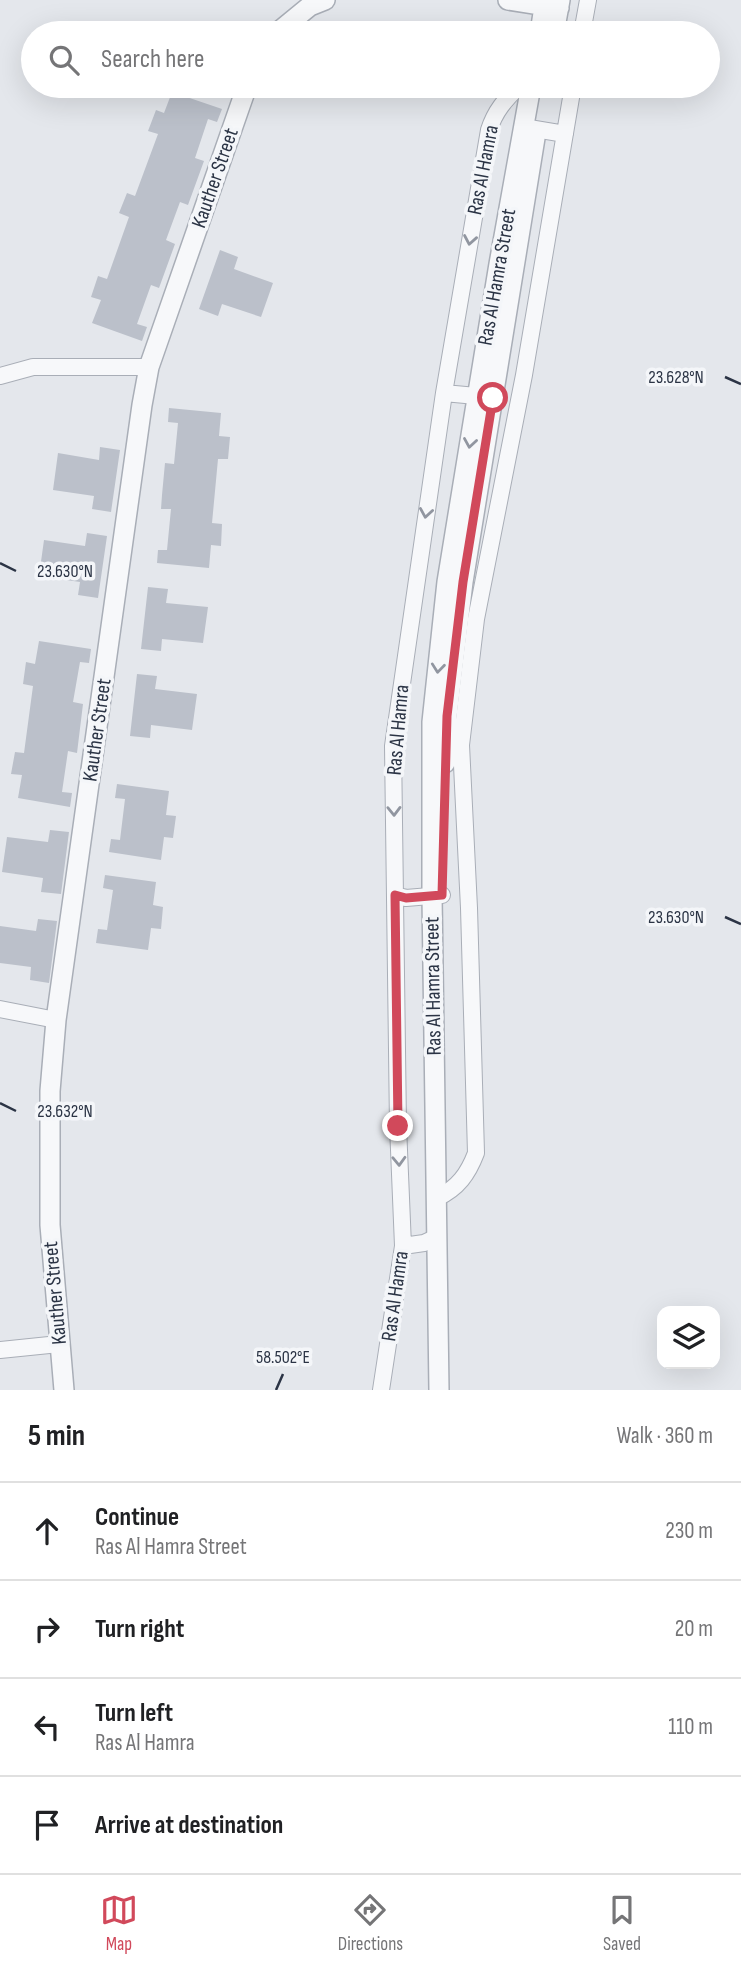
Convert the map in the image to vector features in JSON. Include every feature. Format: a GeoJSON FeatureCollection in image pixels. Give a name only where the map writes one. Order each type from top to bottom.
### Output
{"type":"FeatureCollection","features":[{"type":"Feature","properties":{"kind":"street"},"geometry":{"type":"LineString","coordinates":[[291,21],[310,6],[325,0]]}},
{"type":"Feature","properties":{"kind":"street"},"geometry":{"type":"LineString","coordinates":[[508,0],[552,3]]}},
{"type":"Feature","properties":{"kind":"street"},"geometry":{"type":"LineString","coordinates":[[584,21],[588,0]]}},
{"type":"Feature","properties":{"kind":"street"},"geometry":{"type":"LineString","coordinates":[[545,21],[552,3]]}},
{"type":"Feature","properties":{"kind":"street"},"geometry":{"type":"LineString","coordinates":[[552,3],[553,21]]}},
{"type":"Feature","properties":{"kind":"street","name":"Kauther Street"},"geometry":{"type":"LineString","coordinates":[[64,1390],[50,1225],[50,1091],[56,1020],[149,367],[243,98]]}},
{"type":"Feature","properties":{"kind":"street","name":"Ras Al Hamra"},"geometry":{"type":"LineString","coordinates":[[381,1390],[403,1246],[398,1126],[393,746],[444,393],[489,130],[494,115],[508,98]]}},
{"type":"Feature","properties":{"kind":"street","name":"Ras Al Hamra Street"},"geometry":{"type":"LineString","coordinates":[[530,128],[531,98]]}},
{"type":"Feature","properties":{"kind":"street","name":"Ras Al Hamra Street"},"geometry":{"type":"LineString","coordinates":[[439,1390],[443,1195],[437,896],[446,743],[447,582],[485,397],[530,128],[540,98]]}},
{"type":"Feature","properties":{"kind":"street"},"geometry":{"type":"LineString","coordinates":[[443,1195],[468,1174],[476,1153],[470,908],[446,743],[476,619],[524,375],[571,98]]}},
{"type":"Feature","properties":{"kind":"street"},"geometry":{"type":"LineString","coordinates":[[530,128],[565,134]]}},
{"type":"Feature","properties":{"kind":"street"},"geometry":{"type":"LineString","coordinates":[[506,265],[542,271]]}},
{"type":"Feature","properties":{"kind":"street"},"geometry":{"type":"LineString","coordinates":[[0,376],[33,367],[149,367]]}},
{"type":"Feature","properties":{"kind":"street"},"geometry":{"type":"LineString","coordinates":[[444,393],[485,397]]}},
{"type":"Feature","properties":{"kind":"street"},"geometry":{"type":"LineString","coordinates":[[395,895],[406,898],[437,896]]}},
{"type":"Feature","properties":{"kind":"street"},"geometry":{"type":"LineString","coordinates":[[0,1009],[56,1020]]}},
{"type":"Feature","properties":{"kind":"street"},"geometry":{"type":"LineString","coordinates":[[403,1246],[424,1243],[443,1234]]}},
{"type":"Feature","properties":{"kind":"street","name":"Ras Al Hamra Street"},"geometry":{"type":"LineString","coordinates":[[443,1234],[450,1390]]}},
{"type":"Feature","properties":{"kind":"street"},"geometry":{"type":"LineString","coordinates":[[0,1350],[60,1344]]}},
{"type":"Feature","properties":{"kind":"building"},"geometry":{"type":"Polygon","coordinates":[[[170,98],[190,98],[222,109],[217,122],[208,119],[195,158],[204,161],[188,205],[180,202],[166,240],[175,244],[159,288],[151,285],[137,324],[147,327],[142,341],[92,323],[101,300],[91,297],[98,276],[107,279],[129,217],[119,213],[127,193],[135,196],[158,134],[148,131],[156,110],[164,113],[170,98]]]}},
{"type":"Feature","properties":{"kind":"building"},"geometry":{"type":"Polygon","coordinates":[[[220,250],[238,257],[234,269],[273,283],[261,317],[222,304],[218,316],[199,309],[220,250]]]}},
{"type":"Feature","properties":{"kind":"building"},"geometry":{"type":"Polygon","coordinates":[[[169,408],[221,413],[219,436],[230,437],[228,459],[218,459],[212,523],[222,524],[221,546],[211,545],[209,568],[157,563],[158,550],[167,550],[171,509],[161,509],[162,495],[165,463],[174,464],[178,423],[168,422],[169,408]]]}},
{"type":"Feature","properties":{"kind":"building"},"geometry":{"type":"Polygon","coordinates":[[[100,447],[120,450],[111,512],[92,509],[94,496],[53,490],[58,453],[99,460],[100,447]]]}},
{"type":"Feature","properties":{"kind":"building"},"geometry":{"type":"Polygon","coordinates":[[[87,533],[107,536],[98,598],[78,595],[80,582],[39,576],[44,540],[85,546],[87,533]]]}},
{"type":"Feature","properties":{"kind":"building"},"geometry":{"type":"Polygon","coordinates":[[[148,587],[168,589],[166,603],[208,607],[203,643],[162,639],[161,651],[141,649],[148,587]]]}},
{"type":"Feature","properties":{"kind":"building"},"geometry":{"type":"Polygon","coordinates":[[[39,641],[91,649],[89,663],[80,662],[73,702],[83,704],[77,753],[68,751],[62,792],[72,793],[70,807],[18,798],[22,775],[11,774],[15,752],[24,753],[33,686],[23,684],[26,662],[35,664],[39,641]]]}},
{"type":"Feature","properties":{"kind":"building"},"geometry":{"type":"Polygon","coordinates":[[[137,674],[157,676],[155,689],[197,694],[192,730],[151,725],[150,738],[130,736],[137,674]]]}},
{"type":"Feature","properties":{"kind":"building"},"geometry":{"type":"Polygon","coordinates":[[[117,784],[169,791],[166,815],[176,816],[173,838],[164,837],[161,860],[109,852],[111,839],[120,840],[125,799],[115,798],[117,784]]]}},
{"type":"Feature","properties":{"kind":"building"},"geometry":{"type":"Polygon","coordinates":[[[50,830],[69,832],[61,894],[41,892],[43,878],[2,872],[7,837],[48,842],[50,830]]]}},
{"type":"Feature","properties":{"kind":"building"},"geometry":{"type":"Polygon","coordinates":[[[105,875],[156,882],[153,905],[163,907],[161,929],[151,928],[148,950],[96,943],[98,929],[107,930],[113,890],[103,888],[105,875]]]}},
{"type":"Feature","properties":{"kind":"building"},"geometry":{"type":"Polygon","coordinates":[[[38,919],[57,921],[49,983],[30,980],[31,967],[0,963],[0,926],[36,931],[38,919]]]}},
{"type":"Feature","properties":{"kind":"route"},"geometry":{"type":"LineString","coordinates":[[398,1126],[395,895],[406,898],[442,895],[447,716],[463,582],[493,398]]}}]}
